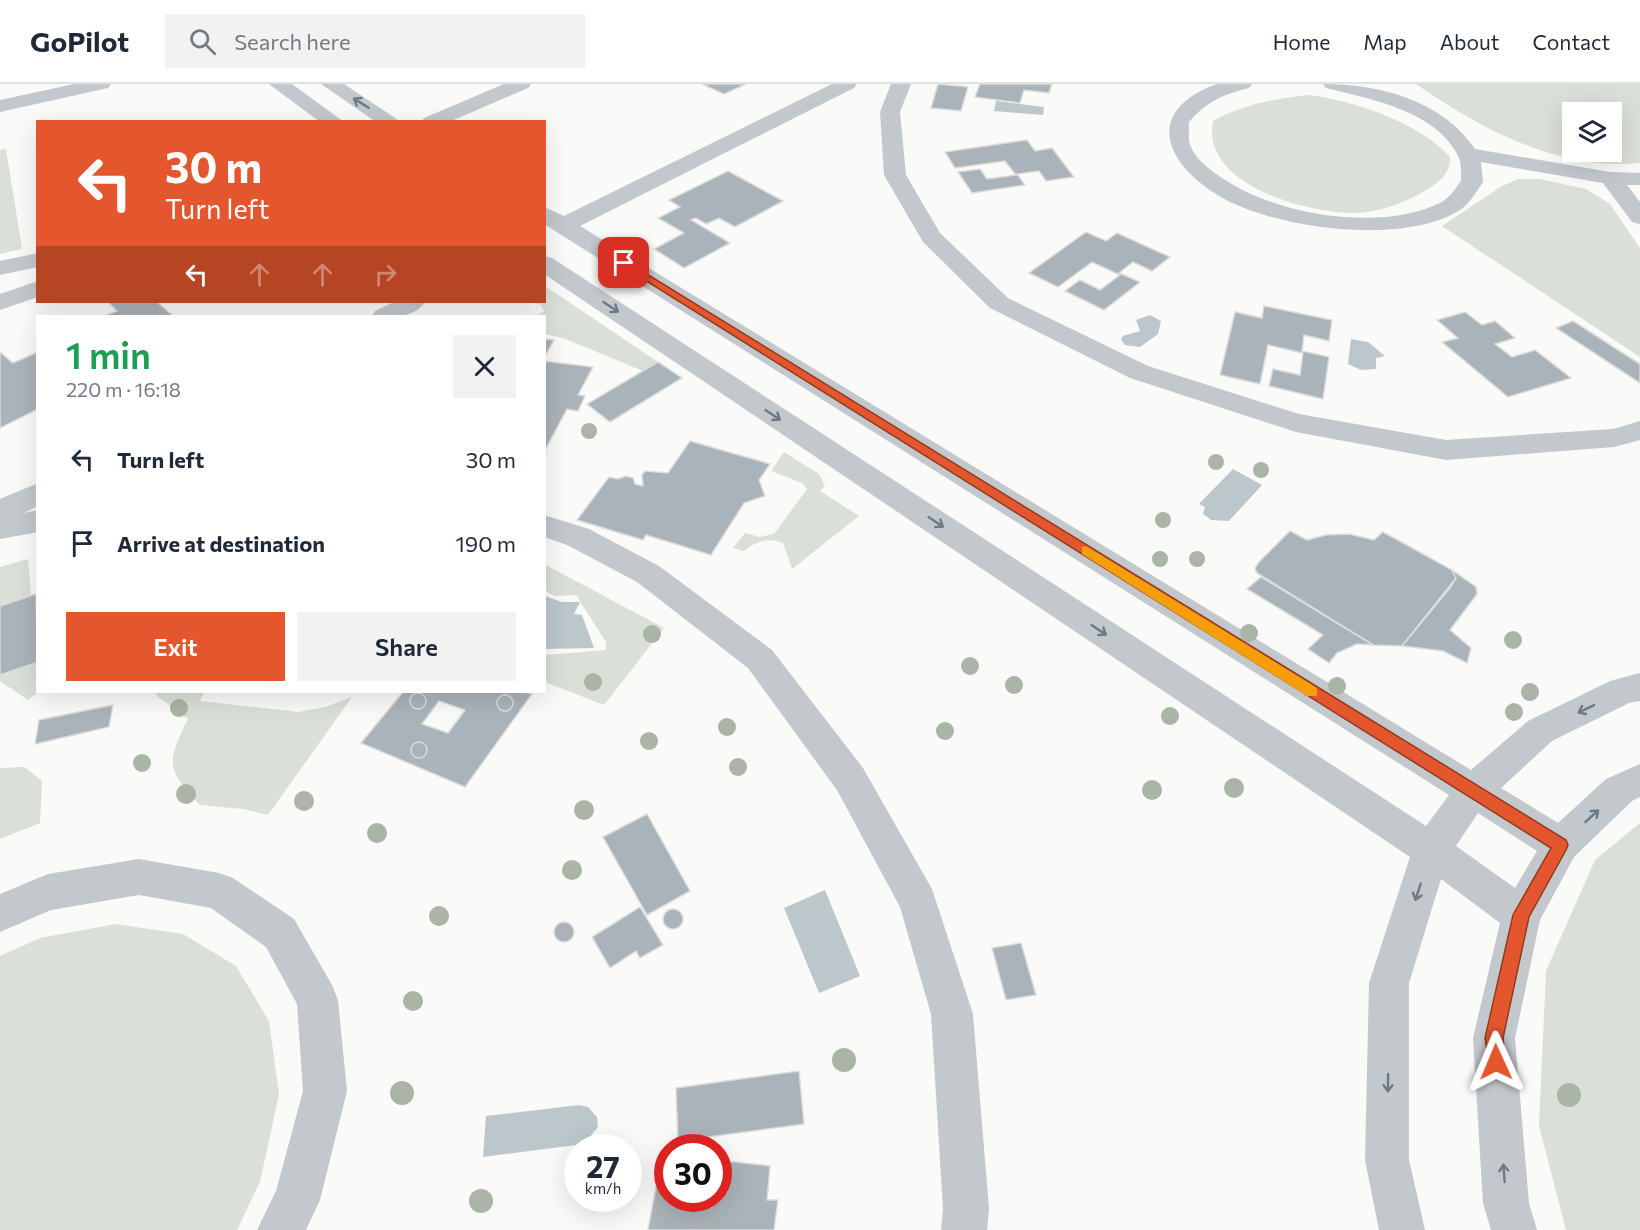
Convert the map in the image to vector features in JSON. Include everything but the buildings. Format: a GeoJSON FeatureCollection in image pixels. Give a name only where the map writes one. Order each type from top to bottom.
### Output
{"type":"FeatureCollection","features":[{"type":"Feature","properties":{"kind":"street"},"geometry":{"type":"LineString","coordinates":[[0,106],[101,84]]}},
{"type":"Feature","properties":{"kind":"street"},"geometry":{"type":"LineString","coordinates":[[279,84],[331,120]]}},
{"type":"Feature","properties":{"kind":"street"},"geometry":{"type":"LineString","coordinates":[[331,84],[388,120]]}},
{"type":"Feature","properties":{"kind":"street"},"geometry":{"type":"LineString","coordinates":[[436,120],[520,84]]}},
{"type":"Feature","properties":{"kind":"street"},"geometry":{"type":"LineString","coordinates":[[554,219],[847,84]]}},
{"type":"Feature","properties":{"kind":"street"},"geometry":{"type":"LineString","coordinates":[[901,84],[890,112],[895,175],[931,237],[999,303],[1139,372],[1296,423],[1446,450],[1614,438],[1640,430]]}},
{"type":"Feature","properties":{"kind":"street"},"geometry":{"type":"LineString","coordinates":[[1242,84],[1230,86],[1196,100],[1179,121],[1180,147],[1202,175],[1244,200],[1299,218],[1358,225],[1413,221],[1453,205],[1472,182],[1469,154],[1449,130],[1416,109],[1372,89],[1333,84]]}},
{"type":"Feature","properties":{"kind":"street"},"geometry":{"type":"LineString","coordinates":[[1469,154],[1611,178],[1640,178]]}},
{"type":"Feature","properties":{"kind":"street"},"geometry":{"type":"LineString","coordinates":[[1611,178],[1640,217]]}},
{"type":"Feature","properties":{"kind":"street"},"geometry":{"type":"LineString","coordinates":[[554,219],[1561,845]]}},
{"type":"Feature","properties":{"kind":"street"},"geometry":{"type":"LineString","coordinates":[[0,268],[36,260]]}},
{"type":"Feature","properties":{"kind":"street"},"geometry":{"type":"LineString","coordinates":[[546,264],[1431,850],[1521,915]]}},
{"type":"Feature","properties":{"kind":"street"},"geometry":{"type":"LineString","coordinates":[[0,303],[36,289]]}},
{"type":"Feature","properties":{"kind":"street"},"geometry":{"type":"LineString","coordinates":[[386,315],[411,303]]}},
{"type":"Feature","properties":{"kind":"street"},"geometry":{"type":"LineString","coordinates":[[0,512],[36,493]]}},
{"type":"Feature","properties":{"kind":"street"},"geometry":{"type":"LineString","coordinates":[[0,528],[36,521]]}},
{"type":"Feature","properties":{"kind":"street"},"geometry":{"type":"LineString","coordinates":[[546,527],[578,537],[648,574],[760,659],[850,779],[918,902],[952,1014],[966,1209],[964,1230]]}},
{"type":"Feature","properties":{"kind":"street"},"geometry":{"type":"LineString","coordinates":[[1402,1230],[1387,1160],[1389,983],[1431,850],[1472,791],[1540,731],[1622,691],[1640,687]]}},
{"type":"Feature","properties":{"kind":"street"},"geometry":{"type":"LineString","coordinates":[[1514,1230],[1506,1203],[1494,1038],[1521,915],[1561,845],[1619,790],[1640,780]]}},
{"type":"Feature","properties":{"kind":"street"},"geometry":{"type":"LineString","coordinates":[[0,913],[48,892],[139,878],[219,891],[280,933],[317,1000],[325,1091],[297,1200],[280,1230]]}},
{"type":"Feature","properties":{"kind":"shaded area"},"geometry":{"type":"Polygon","coordinates":[[[1416,84],[1640,84],[1640,163],[1594,162],[1622,162],[1622,102],[1562,102],[1562,156],[1522,143],[1467,116],[1416,84]]]}},
{"type":"Feature","properties":{"kind":"shaded area"},"geometry":{"type":"Polygon","coordinates":[[[1309,95],[1365,108],[1421,133],[1450,157],[1446,173],[1425,191],[1392,206],[1356,213],[1335,212],[1286,201],[1261,191],[1240,178],[1223,162],[1214,143],[1213,121],[1247,106],[1309,95]]]}},
{"type":"Feature","properties":{"kind":"shaded area"},"geometry":{"type":"Polygon","coordinates":[[[996,101],[1044,107],[1043,115],[994,111],[996,101]]]}},
{"type":"Feature","properties":{"kind":"shaded area"},"geometry":{"type":"Polygon","coordinates":[[[6,149],[22,249],[0,254],[0,150],[6,149]]]}},
{"type":"Feature","properties":{"kind":"shaded area"},"geometry":{"type":"Polygon","coordinates":[[[1519,179],[1540,179],[1586,189],[1610,204],[1640,248],[1640,357],[1442,226],[1502,186],[1519,179]]]}},
{"type":"Feature","properties":{"kind":"shaded area"},"geometry":{"type":"Polygon","coordinates":[[[546,287],[658,362],[643,371],[563,338],[546,334],[546,315],[538,315],[544,311],[541,305],[536,303],[546,303],[546,287]]]}},
{"type":"Feature","properties":{"kind":"shaded area"},"geometry":{"type":"Polygon","coordinates":[[[1150,315],[1161,321],[1158,334],[1140,347],[1125,345],[1121,339],[1123,336],[1140,331],[1136,320],[1150,315]]]}},
{"type":"Feature","properties":{"kind":"shaded area"},"geometry":{"type":"Polygon","coordinates":[[[1351,339],[1368,342],[1385,356],[1376,358],[1376,369],[1361,370],[1348,364],[1351,339]]]}},
{"type":"Feature","properties":{"kind":"shaded area"},"geometry":{"type":"Polygon","coordinates":[[[784,452],[819,474],[825,486],[820,491],[859,516],[792,569],[783,543],[778,541],[758,542],[744,551],[733,548],[745,533],[760,537],[774,534],[807,489],[802,483],[771,471],[784,452]]]}},
{"type":"Feature","properties":{"kind":"shaded area"},"geometry":{"type":"Polygon","coordinates":[[[1233,469],[1262,485],[1229,521],[1211,520],[1203,514],[1205,507],[1199,504],[1233,469]]]}},
{"type":"Feature","properties":{"kind":"shaded area"},"geometry":{"type":"Polygon","coordinates":[[[28,559],[31,596],[0,606],[0,567],[28,559]]]}},
{"type":"Feature","properties":{"kind":"shaded area"},"geometry":{"type":"Polygon","coordinates":[[[546,565],[664,628],[604,705],[546,682],[546,655],[606,650],[606,642],[576,595],[555,596],[546,592],[546,565]]]}},
{"type":"Feature","properties":{"kind":"shaded area"},"geometry":{"type":"Polygon","coordinates":[[[546,596],[562,602],[580,602],[574,614],[582,615],[594,648],[546,649],[546,596]]]}},
{"type":"Feature","properties":{"kind":"shaded area"},"geometry":{"type":"Polygon","coordinates":[[[36,662],[37,693],[28,700],[0,681],[0,675],[36,662]]]}},
{"type":"Feature","properties":{"kind":"shaded area"},"geometry":{"type":"Polygon","coordinates":[[[156,693],[204,693],[200,701],[298,712],[325,707],[352,697],[268,815],[243,809],[200,805],[181,782],[173,765],[176,746],[188,719],[157,696],[156,693]]]}},
{"type":"Feature","properties":{"kind":"shaded area"},"geometry":{"type":"Polygon","coordinates":[[[24,767],[42,781],[40,823],[0,839],[0,768],[24,767]]]}},
{"type":"Feature","properties":{"kind":"shaded area"},"geometry":{"type":"Polygon","coordinates":[[[1640,823],[1640,1230],[1566,1230],[1539,1126],[1546,971],[1595,860],[1640,823]]]}},
{"type":"Feature","properties":{"kind":"shaded area"},"geometry":{"type":"Polygon","coordinates":[[[825,890],[860,976],[819,993],[784,908],[825,890]]]}},
{"type":"Feature","properties":{"kind":"shaded area"},"geometry":{"type":"Polygon","coordinates":[[[116,924],[183,934],[236,966],[269,1021],[279,1094],[260,1182],[237,1230],[0,1230],[0,956],[40,938],[116,924]]]}},
{"type":"Feature","properties":{"kind":"shaded area"},"geometry":{"type":"Polygon","coordinates":[[[579,1105],[588,1107],[597,1117],[598,1127],[592,1134],[564,1134],[564,1147],[483,1157],[486,1116],[579,1105]]]}},
{"type":"Feature","properties":{"kind":"slow traffic"},"geometry":{"type":"LineString","coordinates":[[1086,551],[1312,692]]}},
{"type":"Feature","properties":{"kind":"route"},"geometry":{"type":"LineString","coordinates":[[624,263],[1561,845],[1521,915],[1494,1038],[1496,1062]]}}]}
